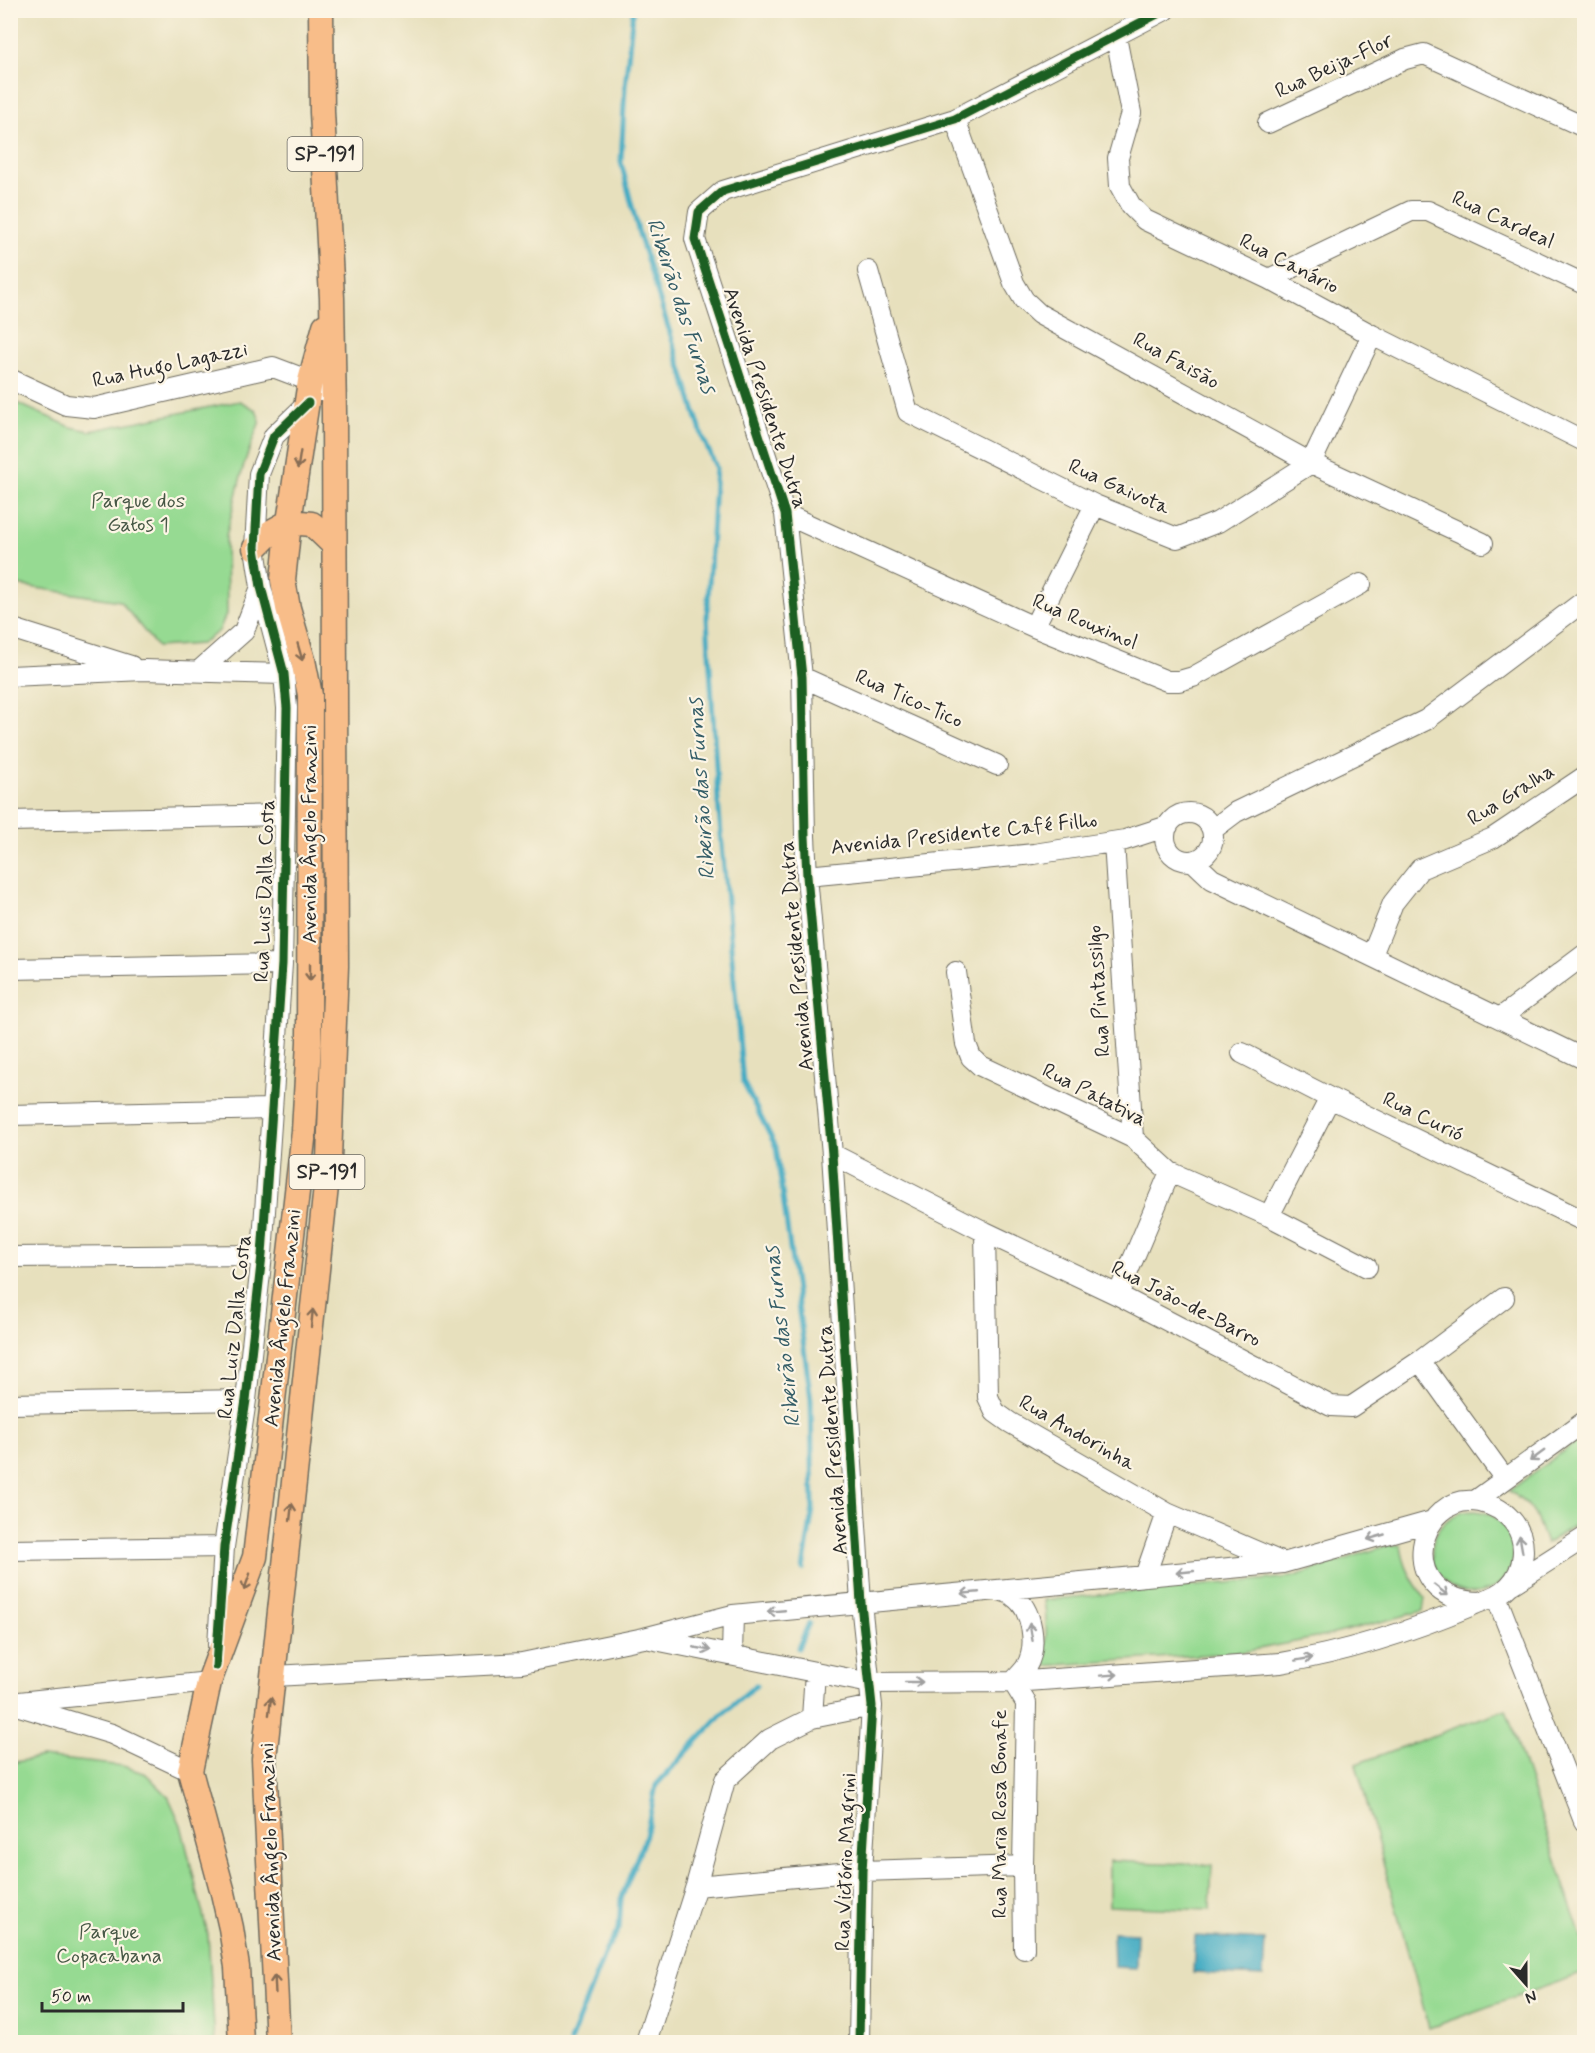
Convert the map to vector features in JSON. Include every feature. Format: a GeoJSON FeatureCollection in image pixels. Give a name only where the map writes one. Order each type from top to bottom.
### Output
{"type":"FeatureCollection","features":[{"type":"Feature","properties":{"kind":"main road","name":"Avenida Ângelo Franzini"},"geometry":{"type":"LineString","coordinates":[[278,2043],[264,1759],[329,1159],[336,966],[334,404],[332,298],[322,112],[321,10]]}},
{"type":"Feature","properties":{"kind":"main road","name":"Avenida Ângelo Franzini"},"geometry":{"type":"LineString","coordinates":[[241,2043],[237,1967],[231,1928],[190,1771],[213,1674],[255,1557],[305,1120],[309,1030],[310,695],[283,580],[289,522],[309,392],[332,298]]}},
{"type":"Feature","properties":{"kind":"main road"},"geometry":{"type":"LineString","coordinates":[[255,548],[271,532],[289,522],[312,524],[334,545]]}},
{"type":"Feature","properties":{"kind":"street"},"geometry":{"type":"LineString","coordinates":[[956,119],[1165,10]]}},
{"type":"Feature","properties":{"kind":"street","name":"Rua Canário"},"geometry":{"type":"LineString","coordinates":[[1116,37],[1131,113],[1118,158],[1120,186],[1131,206],[1145,220],[1269,279],[1372,335],[1584,441]]}},
{"type":"Feature","properties":{"kind":"street","name":"Rua Beija-Flor"},"geometry":{"type":"LineString","coordinates":[[1268,123],[1405,59],[1424,54],[1584,127]]}},
{"type":"Feature","properties":{"kind":"street","name":"Avenida Presidente Dutra"},"geometry":{"type":"LineString","coordinates":[[870,1683],[861,1603],[832,1154],[807,876],[801,677],[785,514],[695,239],[699,212],[723,191],[956,119]]}},
{"type":"Feature","properties":{"kind":"street","name":"Rua Faisão"},"geometry":{"type":"LineString","coordinates":[[956,119],[1014,283],[1024,300],[1039,314],[1311,463],[1484,543]]}},
{"type":"Feature","properties":{"kind":"street","name":"Rua Cardeal"},"geometry":{"type":"LineString","coordinates":[[1269,279],[1411,212],[1428,211],[1584,284]]}},
{"type":"Feature","properties":{"kind":"street","name":"Rua Gaivota"},"geometry":{"type":"LineString","coordinates":[[868,271],[908,412],[1095,505],[1177,538],[1218,522],[1311,463]]}},
{"type":"Feature","properties":{"kind":"street"},"geometry":{"type":"LineString","coordinates":[[1311,463],[1372,335]]}},
{"type":"Feature","properties":{"kind":"street","name":"Rua Hugo Lagazzi"},"geometry":{"type":"LineString","coordinates":[[10,379],[66,405],[94,408],[273,367],[309,392],[334,404]]}},
{"type":"Feature","properties":{"kind":"street","name":"Rua Luis Dalla Costa"},"geometry":{"type":"LineString","coordinates":[[271,1109],[282,964],[287,708],[284,674],[261,587],[255,548],[260,474],[274,436],[309,392]]}},
{"type":"Feature","properties":{"kind":"street"},"geometry":{"type":"LineString","coordinates":[[1034,627],[1095,505]]}},
{"type":"Feature","properties":{"kind":"street","name":"Rua Rouxinol"},"geometry":{"type":"LineString","coordinates":[[785,514],[1034,627],[1167,681],[1179,681],[1193,676],[1361,584]]}},
{"type":"Feature","properties":{"kind":"street"},"geometry":{"type":"LineString","coordinates":[[199,671],[244,631],[261,587]]}},
{"type":"Feature","properties":{"kind":"street"},"geometry":{"type":"LineString","coordinates":[[1236,812],[1179,815],[1168,826],[1165,840],[1171,853],[1185,861],[1193,861],[1205,855],[1212,837],[1236,812],[1426,720],[1584,601]]}},
{"type":"Feature","properties":{"kind":"street"},"geometry":{"type":"LineString","coordinates":[[10,628],[144,670]]}},
{"type":"Feature","properties":{"kind":"street"},"geometry":{"type":"LineString","coordinates":[[10,676],[144,670],[284,674]]}},
{"type":"Feature","properties":{"kind":"street","name":"Rua Tico-Tico"},"geometry":{"type":"LineString","coordinates":[[801,677],[997,765]]}},
{"type":"Feature","properties":{"kind":"street","name":"Rua Gralha"},"geometry":{"type":"LineString","coordinates":[[1372,955],[1393,903],[1420,869],[1493,838],[1584,777]]}},
{"type":"Feature","properties":{"kind":"street"},"geometry":{"type":"LineString","coordinates":[[1188,813],[1202,817],[1208,823],[1212,837],[1212,879]]}},
{"type":"Feature","properties":{"kind":"street"},"geometry":{"type":"LineString","coordinates":[[10,821],[285,815]]}},
{"type":"Feature","properties":{"kind":"street","name":"Avenida Presidente Café Filho"},"geometry":{"type":"LineString","coordinates":[[807,876],[1034,854],[1119,841],[1168,826]]}},
{"type":"Feature","properties":{"kind":"street","name":"Avenida Presidente Café Filho"},"geometry":{"type":"LineString","coordinates":[[1119,841],[1171,853]]}},
{"type":"Feature","properties":{"kind":"street","name":"Rua Pintassilgo"},"geometry":{"type":"LineString","coordinates":[[1119,841],[1132,1138]]}},
{"type":"Feature","properties":{"kind":"street"},"geometry":{"type":"LineString","coordinates":[[1193,861],[1212,879],[1584,1059]]}},
{"type":"Feature","properties":{"kind":"street"},"geometry":{"type":"LineString","coordinates":[[1500,1018],[1584,955]]}},
{"type":"Feature","properties":{"kind":"street"},"geometry":{"type":"LineString","coordinates":[[10,969],[282,964]]}},
{"type":"Feature","properties":{"kind":"street","name":"Rua Patativa"},"geometry":{"type":"LineString","coordinates":[[956,972],[966,1044],[971,1057],[981,1066],[1132,1138],[1170,1172],[1269,1216],[1366,1266]]}},
{"type":"Feature","properties":{"kind":"street","name":"Rua Curió"},"geometry":{"type":"LineString","coordinates":[[1242,1053],[1584,1221]]}},
{"type":"Feature","properties":{"kind":"street"},"geometry":{"type":"LineString","coordinates":[[1269,1216],[1330,1098]]}},
{"type":"Feature","properties":{"kind":"street"},"geometry":{"type":"LineString","coordinates":[[10,1114],[271,1109]]}},
{"type":"Feature","properties":{"kind":"street","name":"Rua Luiz Dalla Costa"},"geometry":{"type":"LineString","coordinates":[[213,1674],[224,1547],[246,1400],[262,1255],[271,1109]]}},
{"type":"Feature","properties":{"kind":"street","name":"Rua João-de-Barro"},"geometry":{"type":"LineString","coordinates":[[832,1154],[985,1232],[1118,1295],[1331,1406],[1351,1407],[1420,1361],[1504,1298]]}},
{"type":"Feature","properties":{"kind":"street"},"geometry":{"type":"LineString","coordinates":[[1118,1295],[1170,1172]]}},
{"type":"Feature","properties":{"kind":"street","name":"Rua Andorinha"},"geometry":{"type":"LineString","coordinates":[[985,1232],[988,1397],[995,1412],[1167,1514],[1283,1563]]}},
{"type":"Feature","properties":{"kind":"street"},"geometry":{"type":"LineString","coordinates":[[10,1257],[262,1255]]}},
{"type":"Feature","properties":{"kind":"street"},"geometry":{"type":"LineString","coordinates":[[1420,1361],[1505,1479]]}},
{"type":"Feature","properties":{"kind":"street"},"geometry":{"type":"LineString","coordinates":[[10,1404],[246,1400]]}},
{"type":"Feature","properties":{"kind":"street"},"geometry":{"type":"LineString","coordinates":[[1474,1501],[1584,1422]]}},
{"type":"Feature","properties":{"kind":"street"},"geometry":{"type":"LineString","coordinates":[[1474,1501],[1490,1504],[1504,1512],[1515,1525],[1522,1539],[1523,1555],[1519,1571],[1495,1594],[1463,1601],[1446,1595],[1433,1584],[1425,1570],[1422,1553],[1424,1536],[1432,1521],[1444,1510],[1458,1503],[1474,1501]]}},
{"type":"Feature","properties":{"kind":"street"},"geometry":{"type":"LineString","coordinates":[[1145,1576],[1167,1514]]}},
{"type":"Feature","properties":{"kind":"street"},"geometry":{"type":"LineString","coordinates":[[274,1676],[522,1663],[644,1638],[734,1615],[1283,1563],[1432,1521]]}},
{"type":"Feature","properties":{"kind":"street"},"geometry":{"type":"LineString","coordinates":[[644,1638],[870,1683],[1013,1682],[1281,1663],[1318,1657],[1433,1622],[1495,1594],[1584,1538]]}},
{"type":"Feature","properties":{"kind":"street"},"geometry":{"type":"LineString","coordinates":[[10,1550],[224,1547]]}},
{"type":"Feature","properties":{"kind":"street"},"geometry":{"type":"LineString","coordinates":[[1000,1590],[1015,1596],[1032,1627],[1033,1645],[1026,1666],[1013,1682]]}},
{"type":"Feature","properties":{"kind":"street"},"geometry":{"type":"LineString","coordinates":[[1495,1594],[1584,1821]]}},
{"type":"Feature","properties":{"kind":"street"},"geometry":{"type":"LineString","coordinates":[[732,1655],[734,1615]]}},
{"type":"Feature","properties":{"kind":"street"},"geometry":{"type":"LineString","coordinates":[[813,1718],[815,1672]]}},
{"type":"Feature","properties":{"kind":"street"},"geometry":{"type":"LineString","coordinates":[[10,1703],[213,1674]]}},
{"type":"Feature","properties":{"kind":"street","name":"Rua Maria Rosa Bonafe"},"geometry":{"type":"LineString","coordinates":[[1013,1682],[1026,1703],[1024,1949]]}},
{"type":"Feature","properties":{"kind":"street","name":"Rua Victório Magrini"},"geometry":{"type":"LineString","coordinates":[[858,2043],[862,1871],[872,1706],[870,1683]]}},
{"type":"Feature","properties":{"kind":"street"},"geometry":{"type":"LineString","coordinates":[[10,1703],[112,1734],[190,1771]]}},
{"type":"Feature","properties":{"kind":"street"},"geometry":{"type":"LineString","coordinates":[[646,2043],[696,1886],[725,1780],[770,1739],[813,1718],[872,1706]]}},
{"type":"Feature","properties":{"kind":"street"},"geometry":{"type":"LineString","coordinates":[[696,1886],[862,1871],[1023,1866]]}},
{"type":"Feature","properties":{"kind":"green space","name":"Parque dos Gatos 1"},"geometry":{"type":"Polygon","coordinates":[[[10,400],[71,427],[90,431],[240,401],[256,410],[260,421],[244,464],[226,536],[227,612],[219,631],[201,644],[157,647],[120,601],[11,584],[10,400]]]}},
{"type":"Feature","properties":{"kind":"green space"},"geometry":{"type":"Polygon","coordinates":[[[1584,1436],[1584,1519],[1546,1544],[1534,1513],[1509,1491],[1584,1436]]]}},
{"type":"Feature","properties":{"kind":"green space"},"geometry":{"type":"Polygon","coordinates":[[[1473,1511],[1489,1514],[1502,1523],[1511,1536],[1514,1552],[1511,1568],[1502,1581],[1489,1590],[1473,1593],[1457,1590],[1444,1581],[1435,1568],[1432,1552],[1435,1536],[1444,1523],[1457,1514],[1473,1511]]]}},
{"type":"Feature","properties":{"kind":"green space"},"geometry":{"type":"Polygon","coordinates":[[[1388,1545],[1401,1545],[1409,1573],[1425,1598],[1423,1611],[1326,1636],[1243,1652],[1042,1666],[1046,1633],[1044,1600],[1292,1577],[1388,1545]]]}},
{"type":"Feature","properties":{"kind":"green space"},"geometry":{"type":"Polygon","coordinates":[[[1506,1709],[1584,1946],[1584,1973],[1429,2028],[1356,1764],[1506,1709]]]}},
{"type":"Feature","properties":{"kind":"green space","name":"Parque Copacabana"},"geometry":{"type":"Polygon","coordinates":[[[42,1757],[123,1766],[146,1774],[168,1796],[181,1825],[208,1935],[215,2042],[11,2042],[11,1768],[16,1762],[42,1757]]]}},
{"type":"Feature","properties":{"kind":"green space"},"geometry":{"type":"Polygon","coordinates":[[[1109,1861],[1212,1865],[1210,1910],[1109,1906],[1109,1861]]]}},
{"type":"Feature","properties":{"kind":"water"},"geometry":{"type":"Polygon","coordinates":[[[1113,1932],[1137,1933],[1136,1968],[1114,1967],[1113,1932]]]}},
{"type":"Feature","properties":{"kind":"water"},"geometry":{"type":"Polygon","coordinates":[[[1195,1936],[1265,1940],[1263,1976],[1193,1973],[1195,1936]]]}},
{"type":"Feature","properties":{"kind":"waterway","name":"Ribeirão das Furnas"},"geometry":{"type":"LineString","coordinates":[[633,10],[625,87],[621,162],[639,234],[703,438],[716,467],[707,618],[718,800],[743,1082],[776,1147],[811,1399],[813,1509],[803,1569]]}},
{"type":"Feature","properties":{"kind":"waterway","name":"Ribeirão das Furnas"},"geometry":{"type":"LineString","coordinates":[[798,1648],[809,1623]]}},
{"type":"Feature","properties":{"kind":"waterway","name":"Ribeirão das Furnas"},"geometry":{"type":"LineString","coordinates":[[570,2042],[606,1950],[619,1929],[621,1899],[646,1835],[656,1785],[721,1715],[756,1685]]}},
{"type":"Feature","properties":{"kind":"cycle path"},"geometry":{"type":"LineString","coordinates":[[859,2042],[862,1871],[872,1706],[861,1603],[832,1154],[807,876],[802,677],[785,514],[695,239],[699,212],[723,191],[955,119],[1165,10]]}},
{"type":"Feature","properties":{"kind":"cycle path"},"geometry":{"type":"LineString","coordinates":[[216,1666],[224,1547],[246,1400],[262,1255],[282,964],[287,708],[284,674],[261,587],[255,548],[259,474],[274,436],[308,403]]}}]}
